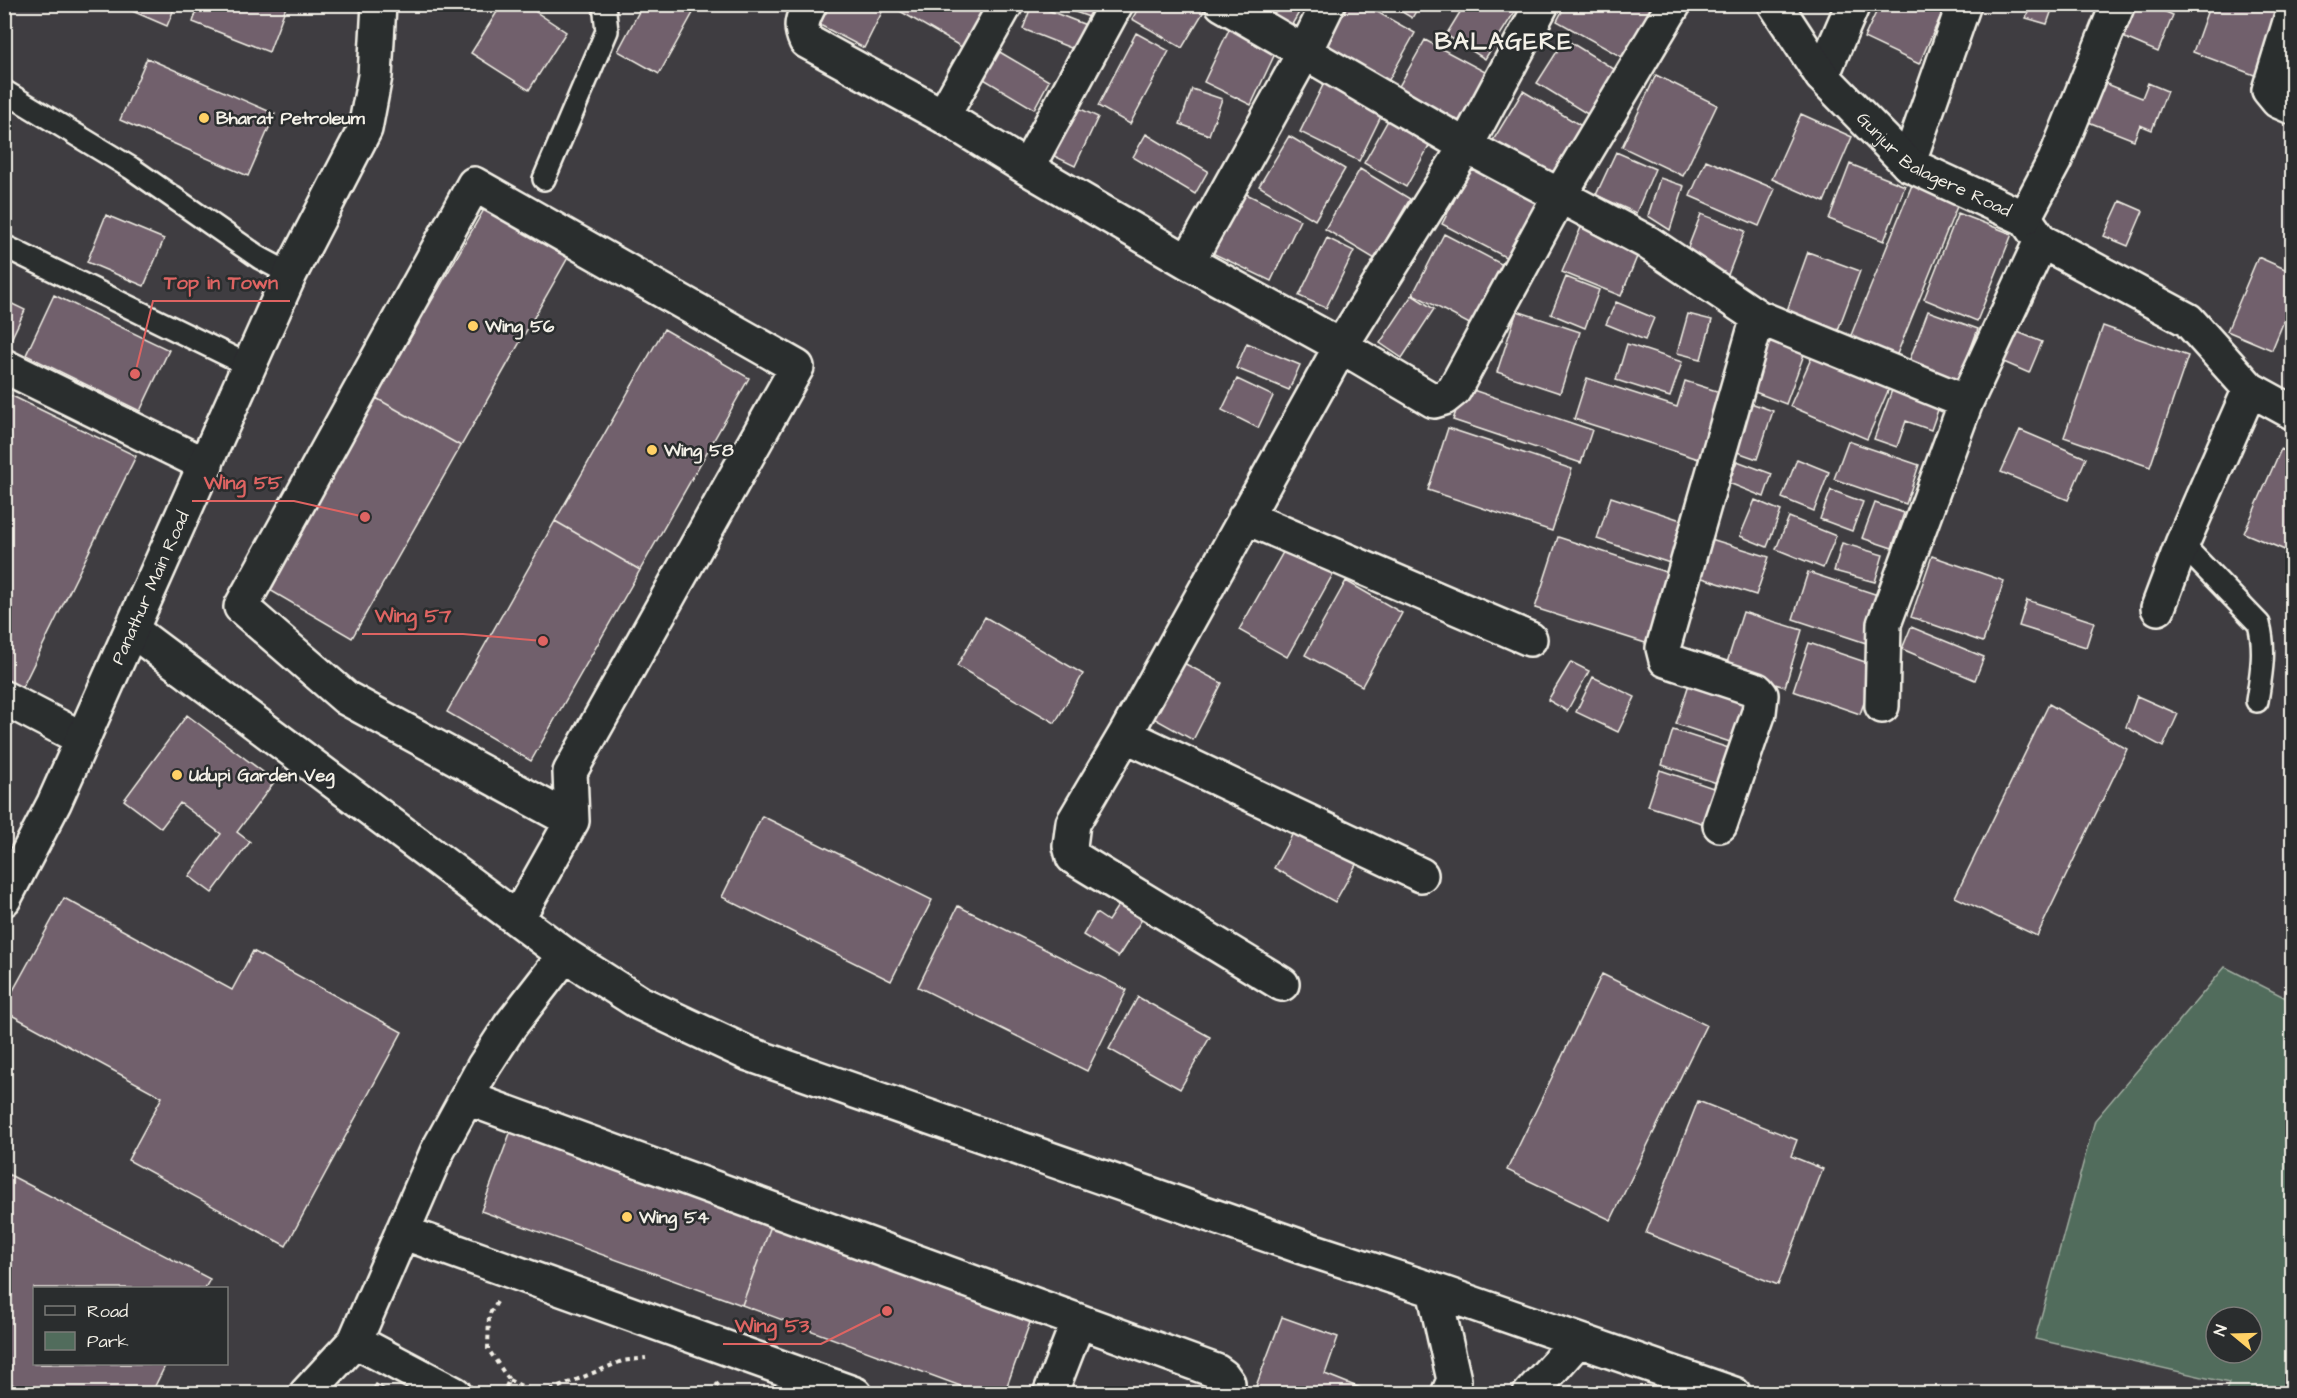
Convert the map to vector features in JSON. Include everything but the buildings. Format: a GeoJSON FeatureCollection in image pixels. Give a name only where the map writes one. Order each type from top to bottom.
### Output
{"type":"FeatureCollection","features":[{"type":"Feature","properties":{"kind":"street","name":"Panathur Main Road"},"geometry":{"type":"LineString","coordinates":[[4,899],[84,739],[290,274],[365,129],[375,76],[379,4]]}},
{"type":"Feature","properties":{"kind":"street"},"geometry":{"type":"LineString","coordinates":[[810,4],[801,19],[801,31],[806,41],[943,116],[1188,262],[1341,346],[1434,401],[1444,398],[1454,390],[1560,195],[1674,4]]}},
{"type":"Feature","properties":{"kind":"street"},"geometry":{"type":"LineString","coordinates":[[943,116],[1006,4]]}},
{"type":"Feature","properties":{"kind":"street"},"geometry":{"type":"LineString","coordinates":[[1027,168],[1116,4]]}},
{"type":"Feature","properties":{"kind":"street"},"geometry":{"type":"LineString","coordinates":[[1222,4],[1466,146],[1647,242],[1758,317],[1966,402]]}},
{"type":"Feature","properties":{"kind":"street"},"geometry":{"type":"LineString","coordinates":[[1188,262],[1305,51],[1328,4]]}},
{"type":"Feature","properties":{"kind":"street"},"geometry":{"type":"LineString","coordinates":[[1281,984],[1073,857],[1070,846],[1072,823],[1125,735],[1341,346],[1466,146],[1542,4]]}},
{"type":"Feature","properties":{"kind":"street","name":"Gunjur Balagere Road"},"geometry":{"type":"LineString","coordinates":[[1775,4],[1822,76],[1908,164],[2033,229],[2055,159],[2118,4]]}},
{"type":"Feature","properties":{"kind":"street"},"geometry":{"type":"LineString","coordinates":[[1822,76],[1853,4]]}},
{"type":"Feature","properties":{"kind":"street"},"geometry":{"type":"LineString","coordinates":[[1908,164],[1964,4]]}},
{"type":"Feature","properties":{"kind":"street"},"geometry":{"type":"LineString","coordinates":[[2292,15],[2269,90],[2278,101],[2292,107]]}},
{"type":"Feature","properties":{"kind":"street"},"geometry":{"type":"LineString","coordinates":[[517,919],[572,821],[570,772],[797,367],[474,184],[241,607],[346,698],[572,821]]}},
{"type":"Feature","properties":{"kind":"street"},"geometry":{"type":"LineString","coordinates":[[1882,705],[1884,624],[2033,229],[2188,320],[2250,389],[2292,412]]}},
{"type":"Feature","properties":{"kind":"street"},"geometry":{"type":"LineString","coordinates":[[1720,825],[1759,712],[1761,695],[1757,690],[1666,660],[1663,648],[1758,317]]}},
{"type":"Feature","properties":{"kind":"street"},"geometry":{"type":"LineString","coordinates":[[4,366],[206,465]]}},
{"type":"Feature","properties":{"kind":"street"},"geometry":{"type":"LineString","coordinates":[[2158,608],[2182,544],[2250,389]]}},
{"type":"Feature","properties":{"kind":"street"},"geometry":{"type":"LineString","coordinates":[[1245,517],[1530,639]]}},
{"type":"Feature","properties":{"kind":"street"},"geometry":{"type":"LineString","coordinates":[[132,630],[565,955],[640,1003],[749,1054],[1302,1247],[1434,1290],[1734,1394]]}},
{"type":"Feature","properties":{"kind":"street"},"geometry":{"type":"LineString","coordinates":[[4,698],[84,739]]}},
{"type":"Feature","properties":{"kind":"street"},"geometry":{"type":"LineString","coordinates":[[1125,735],[1421,875]]}},
{"type":"Feature","properties":{"kind":"street"},"geometry":{"type":"LineString","coordinates":[[306,1394],[355,1341],[437,1152],[510,1026],[565,955]]}},
{"type":"Feature","properties":{"kind":"street"},"geometry":{"type":"LineString","coordinates":[[467,1098],[1216,1371],[1228,1383],[1226,1394]]}},
{"type":"Feature","properties":{"kind":"street"},"geometry":{"type":"LineString","coordinates":[[402,1232],[855,1394]]}},
{"type":"Feature","properties":{"kind":"street"},"geometry":{"type":"LineString","coordinates":[[1434,1290],[1454,1380],[1448,1394]]}},
{"type":"Feature","properties":{"kind":"street"},"geometry":{"type":"LineString","coordinates":[[1050,1394],[1078,1322]]}},
{"type":"Feature","properties":{"kind":"street"},"geometry":{"type":"LineString","coordinates":[[1530,1394],[1578,1340]]}},
{"type":"Feature","properties":{"kind":"street"},"geometry":{"type":"LineString","coordinates":[[355,1341],[455,1394]]}},
{"type":"Feature","properties":{"kind":"lane"},"geometry":{"type":"LineString","coordinates":[[544,179],[607,31],[604,4]]}},
{"type":"Feature","properties":{"kind":"lane"},"geometry":{"type":"LineString","coordinates":[[4,91],[131,168],[260,258],[290,274]]}},
{"type":"Feature","properties":{"kind":"lane"},"geometry":{"type":"LineString","coordinates":[[4,246],[250,366]]}},
{"type":"Feature","properties":{"kind":"lane"},"geometry":{"type":"LineString","coordinates":[[2182,544],[2259,624],[2263,641],[2257,701]]}},
{"type":"Feature","properties":{"kind":"path"},"geometry":{"type":"LineString","coordinates":[[499,1299],[489,1315],[488,1349],[508,1380],[540,1394],[622,1361],[657,1356]]}},
{"type":"Feature","properties":{"kind":"path"},"geometry":{"type":"LineString","coordinates":[[503,1394],[508,1380]]}},
{"type":"Feature","properties":{"kind":"path"},"geometry":{"type":"LineString","coordinates":[[713,1380],[726,1394]]}},
{"type":"Feature","properties":{"kind":"green space"},"geometry":{"type":"Polygon","coordinates":[[[2225,967],[2292,1001],[2292,1393],[2225,1393],[2229,1383],[2035,1339],[2095,1120],[2225,967]]]}},
{"type":"Feature","properties":{"kind":"place","name":"Bharat Petroleum"},"geometry":{"type":"Point","coordinates":[204,118]}},
{"type":"Feature","properties":{"kind":"place","name":"Wing 56"},"geometry":{"type":"Point","coordinates":[473,326]}},
{"type":"Feature","properties":{"kind":"place","name":"Top in Town"},"geometry":{"type":"Point","coordinates":[135,374]}},
{"type":"Feature","properties":{"kind":"place","name":"Wing 58"},"geometry":{"type":"Point","coordinates":[652,450]}},
{"type":"Feature","properties":{"kind":"place","name":"Wing 55"},"geometry":{"type":"Point","coordinates":[365,517]}},
{"type":"Feature","properties":{"kind":"place","name":"Wing 57"},"geometry":{"type":"Point","coordinates":[543,641]}},
{"type":"Feature","properties":{"kind":"place","name":"Udupi Garden Veg"},"geometry":{"type":"Point","coordinates":[177,775]}},
{"type":"Feature","properties":{"kind":"place","name":"Wing 54"},"geometry":{"type":"Point","coordinates":[627,1217]}},
{"type":"Feature","properties":{"kind":"place","name":"Wing 53"},"geometry":{"type":"Point","coordinates":[887,1311]}},
{"type":"Feature","properties":{"kind":"district","name":"BALAGERE"},"geometry":{"type":"Point","coordinates":[1504,42]}}]}
